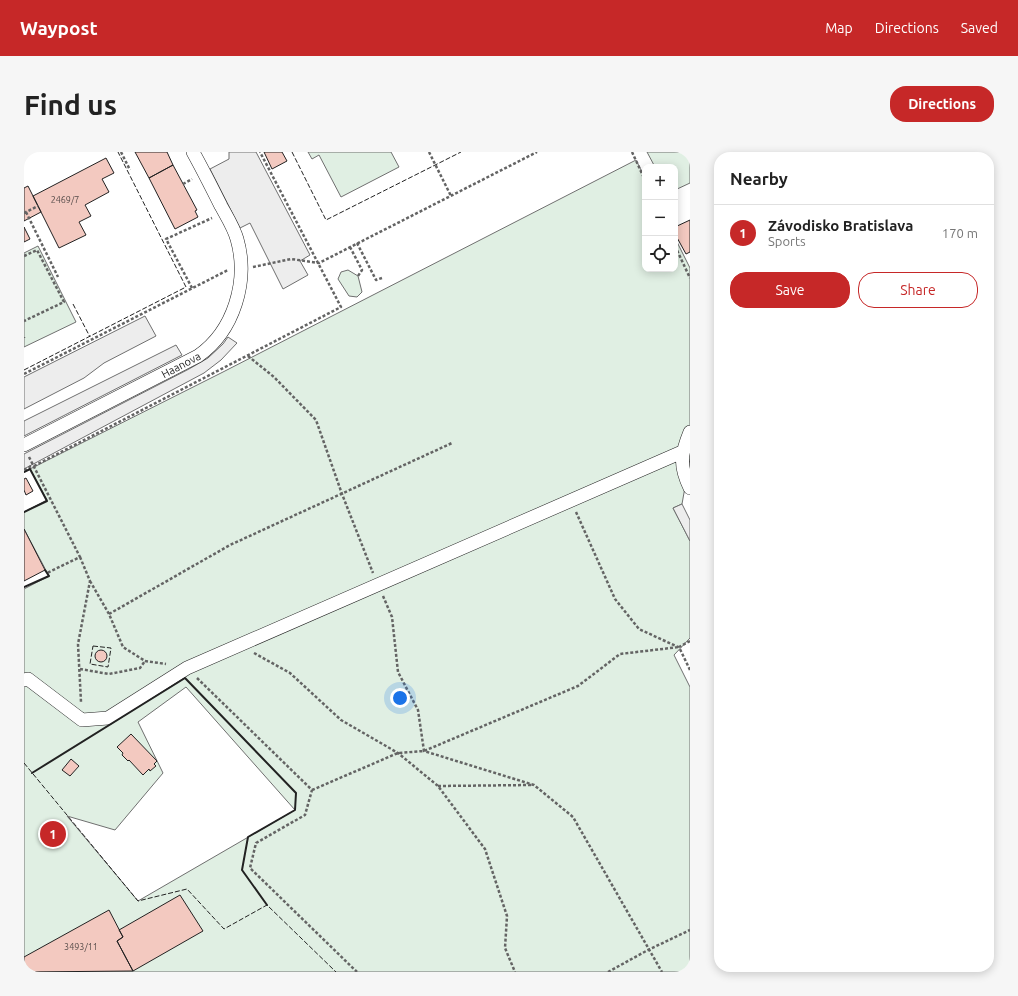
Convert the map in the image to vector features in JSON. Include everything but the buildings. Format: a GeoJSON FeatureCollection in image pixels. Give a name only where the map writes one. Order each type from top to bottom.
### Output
{"type":"FeatureCollection","features":[{"type":"Feature","properties":{"kind":"street","name":"Haanova"},"geometry":{"type":"LineString","coordinates":[[26,449],[191,360],[209,348],[226,328],[237,296],[240,264],[239,250],[234,231],[193,152]]}},
{"type":"Feature","properties":{"kind":"street"},"geometry":{"type":"LineString","coordinates":[[690,432],[682,452],[684,476],[690,488]]}},
{"type":"Feature","properties":{"kind":"street"},"geometry":{"type":"LineString","coordinates":[[24,680],[28,679],[48,692],[82,720],[108,718],[187,668],[682,452]]}},
{"type":"Feature","properties":{"kind":"path"},"geometry":{"type":"LineString","coordinates":[[121,152],[130,170]]}},
{"type":"Feature","properties":{"kind":"path"},"geometry":{"type":"LineString","coordinates":[[429,152],[451,196]]}},
{"type":"Feature","properties":{"kind":"path"},"geometry":{"type":"LineString","coordinates":[[24,374],[240,264],[250,268],[291,259],[319,263],[537,152]]}},
{"type":"Feature","properties":{"kind":"path"},"geometry":{"type":"LineString","coordinates":[[632,152],[642,174]]}},
{"type":"Feature","properties":{"kind":"path"},"geometry":{"type":"LineString","coordinates":[[183,184],[192,179]]}},
{"type":"Feature","properties":{"kind":"path"},"geometry":{"type":"LineString","coordinates":[[38,206],[25,213],[58,277]]}},
{"type":"Feature","properties":{"kind":"path"},"geometry":{"type":"LineString","coordinates":[[192,288],[166,239],[212,218]]}},
{"type":"Feature","properties":{"kind":"path"},"geometry":{"type":"LineString","coordinates":[[357,244],[376,280],[382,278]]}},
{"type":"Feature","properties":{"kind":"path"},"geometry":{"type":"LineString","coordinates":[[350,247],[362,270],[358,276]]}},
{"type":"Feature","properties":{"kind":"path"},"geometry":{"type":"LineString","coordinates":[[24,256],[37,250],[64,302],[24,321]]}},
{"type":"Feature","properties":{"kind":"path"},"geometry":{"type":"LineString","coordinates":[[678,252],[690,278]]}},
{"type":"Feature","properties":{"kind":"path"},"geometry":{"type":"LineString","coordinates":[[109,614],[230,544],[452,443]]}},
{"type":"Feature","properties":{"kind":"path"},"geometry":{"type":"LineString","coordinates":[[26,449],[80,557],[90,581],[109,614],[123,647],[145,661],[187,668],[312,790]]}},
{"type":"Feature","properties":{"kind":"path"},"geometry":{"type":"LineString","coordinates":[[24,470],[33,465]]}},
{"type":"Feature","properties":{"kind":"path"},"geometry":{"type":"LineString","coordinates":[[571,500],[615,599],[639,629],[679,647],[690,670]]}},
{"type":"Feature","properties":{"kind":"path"},"geometry":{"type":"LineString","coordinates":[[47,573],[80,557]]}},
{"type":"Feature","properties":{"kind":"path"},"geometry":{"type":"LineString","coordinates":[[82,720],[78,644],[90,581]]}},
{"type":"Feature","properties":{"kind":"path"},"geometry":{"type":"LineString","coordinates":[[312,790],[398,753],[424,751],[578,686],[620,654],[679,647],[690,641]]}},
{"type":"Feature","properties":{"kind":"path"},"geometry":{"type":"LineString","coordinates":[[240,645],[290,673],[341,720],[398,753],[438,786],[485,849],[507,916],[505,948],[516,972]]}},
{"type":"Feature","properties":{"kind":"path"},"geometry":{"type":"LineString","coordinates":[[80,669],[109,674],[140,668],[145,661]]}},
{"type":"Feature","properties":{"kind":"path"},"geometry":{"type":"LineString","coordinates":[[438,786],[534,785],[573,817],[625,905],[659,972]]}},
{"type":"Feature","properties":{"kind":"path"},"geometry":{"type":"LineString","coordinates":[[312,790],[305,815],[256,843],[250,868],[357,972]]}},
{"type":"Feature","properties":{"kind":"path"},"geometry":{"type":"LineString","coordinates":[[608,972],[648,950],[690,930]]}},
{"type":"Feature","properties":{"kind":"path"},"geometry":{"type":"LineString","coordinates":[[658,968],[662,972]]}},
{"type":"Feature","properties":{"kind":"green space"},"geometry":{"type":"Polygon","coordinates":[[[308,152],[391,152],[399,167],[341,197],[319,155],[312,159],[308,152]]]}},
{"type":"Feature","properties":{"kind":"green space"},"geometry":{"type":"Polygon","coordinates":[[[647,152],[690,152],[690,183],[678,189],[678,164],[653,164],[647,152]]]}},
{"type":"Feature","properties":{"kind":"green space"},"geometry":{"type":"Polygon","coordinates":[[[636,160],[642,172],[642,272],[678,272],[678,244],[690,268],[690,459],[682,504],[673,508],[690,541],[690,638],[674,655],[690,687],[690,972],[24,972],[24,589],[49,576],[24,529],[24,512],[47,500],[30,469],[223,372],[636,160]],[[186,687],[138,722],[163,773],[115,830],[67,816],[138,901],[295,810],[186,687]]]}},
{"type":"Feature","properties":{"kind":"green space"},"geometry":{"type":"Polygon","coordinates":[[[38,246],[76,322],[24,347],[24,253],[38,246]]]}},
{"type":"Feature","properties":{"kind":"green space"},"geometry":{"type":"Polygon","coordinates":[[[348,270],[358,276],[362,292],[357,297],[349,296],[338,279],[341,272],[348,270]]]}},
{"type":"Feature","properties":{"kind":"shaded area"},"geometry":{"type":"Polygon","coordinates":[[[229,152],[256,152],[310,255],[300,261],[308,275],[283,289],[250,223],[240,228],[210,169],[229,159],[229,152]]]}},
{"type":"Feature","properties":{"kind":"shaded area"},"geometry":{"type":"Polygon","coordinates":[[[145,316],[156,336],[104,363],[84,378],[24,409],[24,377],[145,316]]]}},
{"type":"Feature","properties":{"kind":"shaded area"},"geometry":{"type":"Polygon","coordinates":[[[228,337],[237,343],[221,360],[204,373],[24,469],[24,454],[189,369],[208,358],[223,344],[228,337]]]}},
{"type":"Feature","properties":{"kind":"shaded area"},"geometry":{"type":"Polygon","coordinates":[[[176,345],[182,355],[24,436],[24,421],[176,345]]]}},
{"type":"Feature","properties":{"kind":"shaded area"},"geometry":{"type":"Polygon","coordinates":[[[682,504],[690,520],[690,541],[673,508],[682,504]]]}},
{"type":"Feature","properties":{"kind":"fence"},"geometry":{"type":"LineString","coordinates":[[24,370],[186,287],[118,152]]}},
{"type":"Feature","properties":{"kind":"fence"},"geometry":{"type":"LineString","coordinates":[[292,152],[326,220],[461,152]]}},
{"type":"Feature","properties":{"kind":"fence"},"geometry":{"type":"LineString","coordinates":[[73,304],[90,337]]}},
{"type":"Feature","properties":{"kind":"fence"},"geometry":{"type":"LineString","coordinates":[[93,646],[111,648],[108,667],[90,664],[93,646]]}},
{"type":"Feature","properties":{"kind":"fence"},"geometry":{"type":"LineString","coordinates":[[24,763],[138,901],[187,889],[224,929],[267,905],[336,972]]}},
{"type":"Feature","properties":{"kind":"wall"},"geometry":{"type":"LineString","coordinates":[[24,472],[30,469],[47,501],[24,512]]}},
{"type":"Feature","properties":{"kind":"wall"},"geometry":{"type":"LineString","coordinates":[[24,587],[49,576],[45,570]]}},
{"type":"Feature","properties":{"kind":"wall"},"geometry":{"type":"LineString","coordinates":[[32,773],[185,678],[296,793],[295,810],[248,837],[242,870],[267,905]]}},
{"type":"Feature","properties":{"kind":"place","name":"Závodisko Bratislava"},"geometry":{"type":"Point","coordinates":[53,834]}}]}
